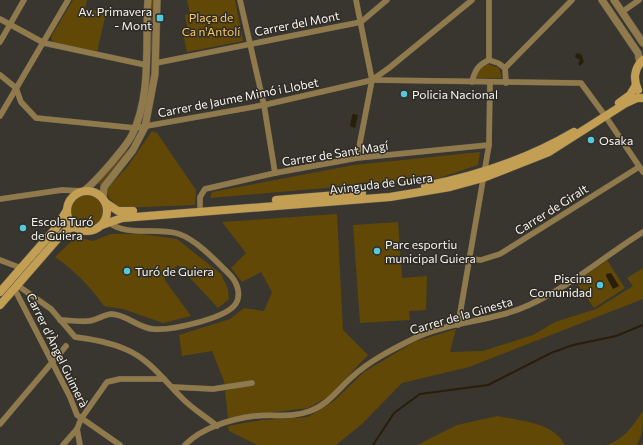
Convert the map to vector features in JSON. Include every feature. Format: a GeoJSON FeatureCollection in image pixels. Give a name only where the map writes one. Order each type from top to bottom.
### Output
{"type":"FeatureCollection","features":[{"type":"Feature","properties":{"kind":"main road"},"geometry":{"type":"LineString","coordinates":[[641,62],[635,74],[636,85],[643,97]]}},
{"type":"Feature","properties":{"kind":"main road","name":"Avinguda de Guiera"},"geometry":{"type":"LineString","coordinates":[[604,115],[630,94],[636,85]]}},
{"type":"Feature","properties":{"kind":"main road","name":"Avinguda de Guiera"},"geometry":{"type":"LineString","coordinates":[[105,223],[122,218],[398,196],[450,187],[546,147],[626,103],[643,97]]}},
{"type":"Feature","properties":{"kind":"main road","name":"Avinguda de Guiera"},"geometry":{"type":"LineString","coordinates":[[105,200],[122,212],[396,190],[484,174]]}},
{"type":"Feature","properties":{"kind":"main road"},"geometry":{"type":"LineString","coordinates":[[0,292],[56,228],[67,210],[69,201],[83,191],[94,191],[105,200],[108,216],[105,223],[90,231],[84,231],[75,227],[69,220],[67,210]]}},
{"type":"Feature","properties":{"kind":"main road"},"geometry":{"type":"LineString","coordinates":[[0,305],[60,236],[68,229],[75,227]]}},
{"type":"Feature","properties":{"kind":"main road"},"geometry":{"type":"LineString","coordinates":[[0,296],[16,287],[23,265]]}},
{"type":"Feature","properties":{"kind":"street"},"geometry":{"type":"LineString","coordinates":[[0,42],[24,0]]}},
{"type":"Feature","properties":{"kind":"street"},"geometry":{"type":"LineString","coordinates":[[0,116],[68,0]]}},
{"type":"Feature","properties":{"kind":"street"},"geometry":{"type":"LineString","coordinates":[[0,199],[62,190],[83,191],[97,179],[126,145],[135,128],[140,113],[146,65],[148,0]]}},
{"type":"Feature","properties":{"kind":"street"},"geometry":{"type":"LineString","coordinates":[[105,200],[104,188],[133,150],[145,127],[156,63],[157,0]]}},
{"type":"Feature","properties":{"kind":"street"},"geometry":{"type":"LineString","coordinates":[[240,0],[264,105],[275,173]]}},
{"type":"Feature","properties":{"kind":"street"},"geometry":{"type":"LineString","coordinates":[[356,0],[372,80],[358,158]]}},
{"type":"Feature","properties":{"kind":"street","name":"Carrer del Mont"},"geometry":{"type":"LineString","coordinates":[[156,63],[361,22],[387,0]]}},
{"type":"Feature","properties":{"kind":"street","name":"Carrer de Jaume Mimó i Llobet"},"geometry":{"type":"LineString","coordinates":[[0,75],[16,88],[21,102],[36,118],[135,128],[145,127],[264,105],[372,80],[472,0]]}},
{"type":"Feature","properties":{"kind":"street"},"geometry":{"type":"LineString","coordinates":[[489,0],[489,60]]}},
{"type":"Feature","properties":{"kind":"street"},"geometry":{"type":"LineString","coordinates":[[506,83],[505,68],[572,0]]}},
{"type":"Feature","properties":{"kind":"street"},"geometry":{"type":"LineString","coordinates":[[602,0],[638,53],[641,62]]}},
{"type":"Feature","properties":{"kind":"street"},"geometry":{"type":"LineString","coordinates":[[614,0],[643,44]]}},
{"type":"Feature","properties":{"kind":"street"},"geometry":{"type":"LineString","coordinates":[[622,12],[639,0]]}},
{"type":"Feature","properties":{"kind":"street"},"geometry":{"type":"LineString","coordinates":[[0,19],[44,43],[146,65]]}},
{"type":"Feature","properties":{"kind":"street"},"geometry":{"type":"LineString","coordinates":[[472,82],[475,71],[481,64],[489,60],[498,63],[505,68]]}},
{"type":"Feature","properties":{"kind":"street"},"geometry":{"type":"LineString","coordinates":[[372,80],[581,83],[643,172]]}},
{"type":"Feature","properties":{"kind":"street"},"geometry":{"type":"LineString","coordinates":[[458,325],[489,145],[490,82]]}},
{"type":"Feature","properties":{"kind":"street","name":"Carrer de Sant Magí"},"geometry":{"type":"LineString","coordinates":[[200,206],[200,197],[205,189],[275,173],[358,158],[489,145]]}},
{"type":"Feature","properties":{"kind":"street","name":"Carrer de Giralt"},"geometry":{"type":"LineString","coordinates":[[470,259],[481,260],[500,254],[639,167]]}},
{"type":"Feature","properties":{"kind":"street"},"geometry":{"type":"LineString","coordinates":[[60,320],[88,322],[109,314],[119,315],[141,327],[159,329],[182,326],[215,317],[234,306],[238,298],[238,287],[233,278],[212,258],[188,239],[179,234],[119,229],[105,223]]}},
{"type":"Feature","properties":{"kind":"street","name":"Carrer de la Ginesta"},"geometry":{"type":"LineString","coordinates":[[186,445],[195,437],[217,426],[253,416],[293,416],[310,411],[327,402],[352,376],[377,359],[415,338],[458,325],[508,314],[530,305],[590,268],[643,232]]}},
{"type":"Feature","properties":{"kind":"street"},"geometry":{"type":"LineString","coordinates":[[0,260],[23,265]]}},
{"type":"Feature","properties":{"kind":"street"},"geometry":{"type":"LineString","coordinates":[[16,287],[40,300],[75,337],[100,341],[126,349],[139,357],[164,378],[181,398],[217,426]]}},
{"type":"Feature","properties":{"kind":"street","name":"Carrer d'Àngel Guimerà"},"geometry":{"type":"LineString","coordinates":[[16,287],[52,364],[70,397],[77,415],[81,419]]}},
{"type":"Feature","properties":{"kind":"street"},"geometry":{"type":"LineString","coordinates":[[0,424],[66,346]]}},
{"type":"Feature","properties":{"kind":"street"},"geometry":{"type":"LineString","coordinates":[[63,445],[77,429],[81,419],[107,382],[120,379],[164,378]]}},
{"type":"Feature","properties":{"kind":"street"},"geometry":{"type":"LineString","coordinates":[[172,387],[213,389],[252,383]]}},
{"type":"Feature","properties":{"kind":"street"},"geometry":{"type":"LineString","coordinates":[[81,419],[120,445]]}},
{"type":"Feature","properties":{"kind":"street"},"geometry":{"type":"LineString","coordinates":[[77,429],[80,445]]}},
{"type":"Feature","properties":{"kind":"green space"},"geometry":{"type":"Polygon","coordinates":[[[73,0],[87,0],[85,8],[106,13],[97,52],[53,42],[51,37],[73,0]]]}},
{"type":"Feature","properties":{"kind":"green space"},"geometry":{"type":"Polygon","coordinates":[[[152,0],[154,0],[152,52],[150,51],[152,0]]]}},
{"type":"Feature","properties":{"kind":"green space","name":"Plaça de Ca n'Antolí"},"geometry":{"type":"Polygon","coordinates":[[[187,0],[235,0],[243,41],[187,52],[183,34],[188,32],[185,15],[190,13],[187,0]]]}},
{"type":"Feature","properties":{"kind":"green space"},"geometry":{"type":"Polygon","coordinates":[[[488,64],[499,68],[502,78],[477,78],[477,72],[483,66],[488,64]]]}},
{"type":"Feature","properties":{"kind":"green space"},"geometry":{"type":"Polygon","coordinates":[[[152,131],[157,133],[196,190],[195,205],[120,208],[109,198],[106,190],[128,166],[152,131]]]}},
{"type":"Feature","properties":{"kind":"green space"},"geometry":{"type":"Polygon","coordinates":[[[127,149],[130,151],[103,185],[98,184],[127,149]]]}},
{"type":"Feature","properties":{"kind":"green space"},"geometry":{"type":"Polygon","coordinates":[[[480,152],[478,165],[439,178],[210,198],[212,192],[354,165],[480,152]]]}},
{"type":"Feature","properties":{"kind":"green space"},"geometry":{"type":"Polygon","coordinates":[[[87,195],[96,198],[100,202],[103,211],[100,220],[96,224],[87,227],[78,224],[74,220],[71,211],[74,202],[78,198],[87,195]]]}},
{"type":"Feature","properties":{"kind":"green space"},"geometry":{"type":"Polygon","coordinates":[[[337,214],[343,330],[368,355],[328,397],[308,408],[228,418],[224,381],[212,351],[182,356],[179,335],[230,319],[244,308],[264,311],[272,292],[261,272],[242,282],[231,268],[246,253],[222,222],[337,214]]]}},
{"type":"Feature","properties":{"kind":"green space","name":"Parc esportiu municipal Guiera"},"geometry":{"type":"Polygon","coordinates":[[[398,222],[402,278],[427,276],[426,310],[409,311],[410,320],[360,323],[353,225],[398,222]]]}},
{"type":"Feature","properties":{"kind":"green space"},"geometry":{"type":"Polygon","coordinates":[[[111,234],[141,234],[177,239],[221,274],[228,289],[229,299],[218,308],[178,265],[164,279],[191,316],[163,323],[123,309],[104,306],[82,279],[55,257],[76,237],[93,241],[111,234]]]}},
{"type":"Feature","properties":{"kind":"green space","name":"Piscina Comunidad"},"geometry":{"type":"Polygon","coordinates":[[[607,260],[625,288],[594,308],[576,282],[607,260]]]}},
{"type":"Feature","properties":{"kind":"green space"},"geometry":{"type":"Polygon","coordinates":[[[643,268],[643,299],[469,367],[402,383],[362,424],[336,445],[257,445],[229,431],[228,426],[262,420],[308,417],[334,401],[364,372],[414,342],[456,329],[450,352],[483,351],[533,335],[555,322],[596,309],[633,286],[627,278],[643,268]]]}},
{"type":"Feature","properties":{"kind":"green space"},"geometry":{"type":"Polygon","coordinates":[[[643,411],[642,433],[637,444],[639,445],[607,445],[619,439],[632,427],[643,411]]]}},
{"type":"Feature","properties":{"kind":"green space"},"geometry":{"type":"Polygon","coordinates":[[[497,416],[526,421],[545,427],[560,437],[565,445],[417,445],[457,425],[497,416]]]}},
{"type":"Feature","properties":{"kind":"shaded area"},"geometry":{"type":"Polygon","coordinates":[[[579,53],[580,56],[581,53],[584,62],[580,66],[578,64],[580,60],[575,57],[576,54],[579,53]]]}},
{"type":"Feature","properties":{"kind":"shaded area"},"geometry":{"type":"Polygon","coordinates":[[[353,114],[358,115],[355,128],[350,126],[353,114]]]}},
{"type":"Feature","properties":{"kind":"shaded area"},"geometry":{"type":"Polygon","coordinates":[[[611,273],[619,286],[613,289],[606,276],[606,274],[611,273]]]}},
{"type":"Feature","properties":{"kind":"waterway"},"geometry":{"type":"LineString","coordinates":[[373,445],[394,413],[420,394],[488,385],[551,353],[573,345],[616,336],[643,325]]}},
{"type":"Feature","properties":{"kind":"place","name":"Av. Primavera - Mont"},"geometry":{"type":"Point","coordinates":[160,18]}},
{"type":"Feature","properties":{"kind":"place","name":"Policia Nacional"},"geometry":{"type":"Point","coordinates":[404,94]}},
{"type":"Feature","properties":{"kind":"place","name":"Osaka"},"geometry":{"type":"Point","coordinates":[591,140]}},
{"type":"Feature","properties":{"kind":"place","name":"Escola Turó de Guiera"},"geometry":{"type":"Point","coordinates":[23,228]}},
{"type":"Feature","properties":{"kind":"place","name":"Parc esportiu municipal Guiera"},"geometry":{"type":"Point","coordinates":[377,251]}},
{"type":"Feature","properties":{"kind":"place","name":"Turó de Guiera"},"geometry":{"type":"Point","coordinates":[127,271]}},
{"type":"Feature","properties":{"kind":"place","name":"Piscina Comunidad"},"geometry":{"type":"Point","coordinates":[600,285]}}]}
